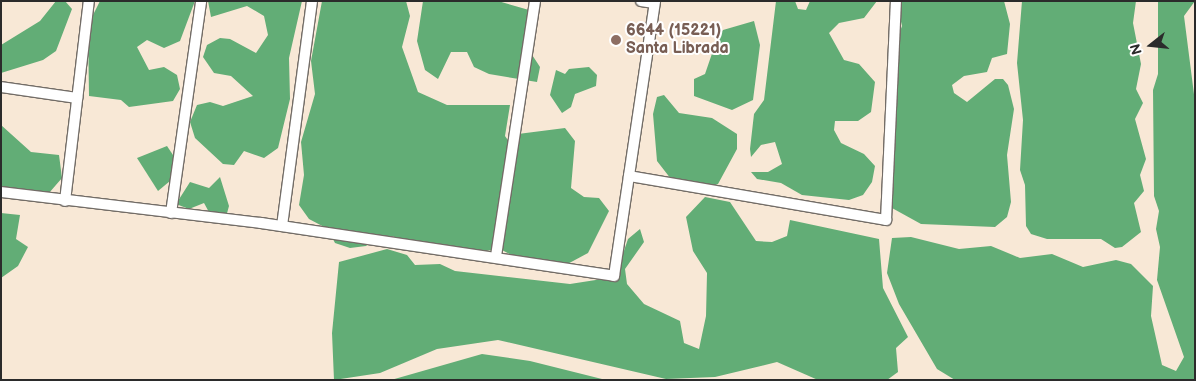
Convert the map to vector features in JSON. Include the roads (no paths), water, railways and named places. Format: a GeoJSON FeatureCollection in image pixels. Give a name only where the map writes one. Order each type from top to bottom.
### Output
{"type":"FeatureCollection","features":[{"type":"Feature","properties":{"kind":"street"},"geometry":{"type":"LineString","coordinates":[[65,201],[89,1]]}},
{"type":"Feature","properties":{"kind":"street"},"geometry":{"type":"LineString","coordinates":[[171,213],[201,1]]}},
{"type":"Feature","properties":{"kind":"street"},"geometry":{"type":"LineString","coordinates":[[282,226],[312,1]]}},
{"type":"Feature","properties":{"kind":"street"},"geometry":{"type":"LineString","coordinates":[[496,256],[535,1]]}},
{"type":"Feature","properties":{"kind":"street"},"geometry":{"type":"LineString","coordinates":[[1,192],[282,226],[496,256],[614,276],[655,2],[641,1]]}},
{"type":"Feature","properties":{"kind":"street"},"geometry":{"type":"LineString","coordinates":[[629,176],[886,220],[896,1]]}},
{"type":"Feature","properties":{"kind":"street"},"geometry":{"type":"LineString","coordinates":[[1,87],[77,98]]}},
{"type":"Feature","properties":{"kind":"place","name":"6644 (15221) Santa Librada"},"geometry":{"type":"Point","coordinates":[616,40]}}]}
